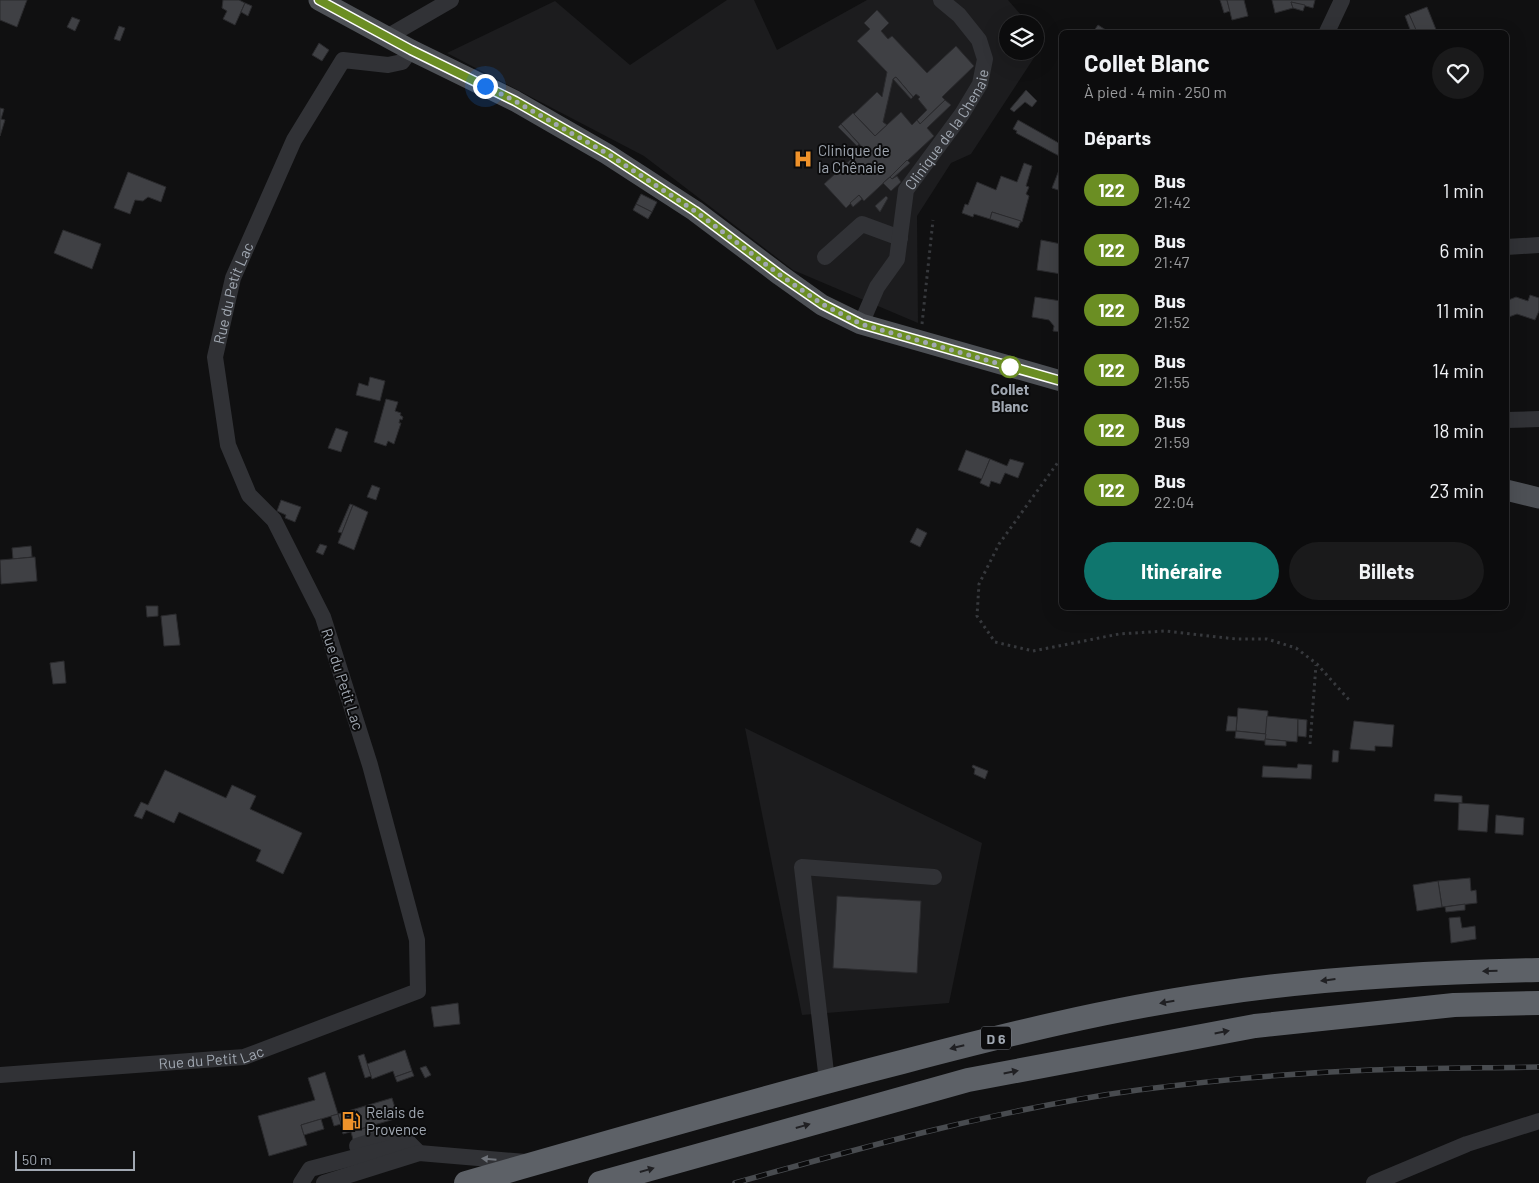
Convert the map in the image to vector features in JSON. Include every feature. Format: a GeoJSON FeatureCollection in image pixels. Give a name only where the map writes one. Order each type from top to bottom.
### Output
{"type":"FeatureCollection","features":[{"type":"Feature","properties":{"kind":"highway","name":"D 6"},"geometry":{"type":"LineString","coordinates":[[466,1183],[827,1081],[988,1040],[1094,1016],[1213,994],[1334,979],[1457,971],[1539,970]]}},
{"type":"Feature","properties":{"kind":"highway","name":"D 6"},"geometry":{"type":"LineString","coordinates":[[600,1183],[968,1080],[1255,1026],[1454,1005],[1539,1003]]}},
{"type":"Feature","properties":{"kind":"main road"},"geometry":{"type":"LineString","coordinates":[[319,0],[411,50],[515,101],[608,154],[695,211],[822,304],[861,324],[1059,380]]}},
{"type":"Feature","properties":{"kind":"main road"},"geometry":{"type":"LineString","coordinates":[[1509,491],[1539,498]]}},
{"type":"Feature","properties":{"kind":"street"},"geometry":{"type":"LineString","coordinates":[[387,37],[450,0]]}},
{"type":"Feature","properties":{"kind":"street","name":"Clinique de la Chenaie"},"geometry":{"type":"LineString","coordinates":[[861,324],[877,287],[897,259],[906,190],[962,114],[980,84],[985,59],[979,40],[958,15],[941,0]]}},
{"type":"Feature","properties":{"kind":"street"},"geometry":{"type":"LineString","coordinates":[[1328,30],[1342,0]]}},
{"type":"Feature","properties":{"kind":"street","name":"Rue du Petit Lac"},"geometry":{"type":"LineString","coordinates":[[0,1075],[244,1057],[418,991],[417,940],[370,765],[323,617],[274,520],[249,495],[228,445],[215,357],[233,278],[294,140],[343,60],[388,65],[402,62],[411,50]]}},
{"type":"Feature","properties":{"kind":"street"},"geometry":{"type":"LineString","coordinates":[[825,257],[862,224],[900,238]]}},
{"type":"Feature","properties":{"kind":"street"},"geometry":{"type":"LineString","coordinates":[[1509,247],[1539,245]]}},
{"type":"Feature","properties":{"kind":"street"},"geometry":{"type":"LineString","coordinates":[[1509,420],[1539,420]]}},
{"type":"Feature","properties":{"kind":"street"},"geometry":{"type":"LineString","coordinates":[[827,1081],[802,867],[934,877]]}},
{"type":"Feature","properties":{"kind":"street"},"geometry":{"type":"LineString","coordinates":[[1374,1183],[1467,1144],[1539,1121]]}},
{"type":"Feature","properties":{"kind":"street"},"geometry":{"type":"LineString","coordinates":[[305,1176],[414,1148],[538,1163]]}},
{"type":"Feature","properties":{"kind":"street"},"geometry":{"type":"LineString","coordinates":[[324,1183],[414,1148]]}},
{"type":"Feature","properties":{"kind":"path"},"geometry":{"type":"LineString","coordinates":[[920,342],[933,220]]}},
{"type":"Feature","properties":{"kind":"path"},"geometry":{"type":"LineString","coordinates":[[1059,461],[999,544],[979,584],[977,616],[995,642],[1033,651],[1119,634],[1165,631],[1236,639],[1267,640],[1296,648],[1316,664],[1350,701]]}},
{"type":"Feature","properties":{"kind":"path"},"geometry":{"type":"LineString","coordinates":[[1310,744],[1316,664]]}},
{"type":"Feature","properties":{"kind":"shaded area","name":"Clinique de la Chênaie"},"geometry":{"type":"Polygon","coordinates":[[[727,0],[754,0],[777,50],[867,0],[1008,0],[1021,15],[999,15],[999,60],[1033,60],[971,154],[951,163],[917,216],[918,323],[793,270],[644,156],[447,53],[555,1],[630,65],[727,0]]]}},
{"type":"Feature","properties":{"kind":"shaded area"},"geometry":{"type":"Polygon","coordinates":[[[745,728],[982,843],[949,1003],[802,1015],[745,728]]]}},
{"type":"Feature","properties":{"kind":"building"},"geometry":{"type":"Polygon","coordinates":[[[0,0],[27,0],[17,27],[0,20],[0,0]]]}},
{"type":"Feature","properties":{"kind":"building"},"geometry":{"type":"Polygon","coordinates":[[[223,0],[239,0],[245,3],[235,25],[223,19],[227,11],[222,8],[223,0]]]}},
{"type":"Feature","properties":{"kind":"building"},"geometry":{"type":"Polygon","coordinates":[[[1220,0],[1227,0],[1230,11],[1224,13],[1220,0]]]}},
{"type":"Feature","properties":{"kind":"building"},"geometry":{"type":"Polygon","coordinates":[[[1227,0],[1244,0],[1248,16],[1232,20],[1227,0]]]}},
{"type":"Feature","properties":{"kind":"building"},"geometry":{"type":"Polygon","coordinates":[[[1272,0],[1315,0],[1313,8],[1291,2],[1293,8],[1275,13],[1272,0]]]}},
{"type":"Feature","properties":{"kind":"building"},"geometry":{"type":"Polygon","coordinates":[[[1291,2],[1305,5],[1303,11],[1293,8],[1291,2]]]}},
{"type":"Feature","properties":{"kind":"building"},"geometry":{"type":"Polygon","coordinates":[[[245,3],[252,6],[248,16],[241,12],[245,3]]]}},
{"type":"Feature","properties":{"kind":"building"},"geometry":{"type":"Polygon","coordinates":[[[1427,7],[1436,30],[1415,30],[1409,14],[1427,7]]]}},
{"type":"Feature","properties":{"kind":"building"},"geometry":{"type":"Polygon","coordinates":[[[877,10],[889,23],[881,31],[888,39],[892,36],[927,73],[956,46],[974,66],[942,97],[945,100],[920,124],[917,120],[927,110],[918,99],[920,97],[916,94],[913,97],[896,77],[893,79],[883,122],[887,125],[875,136],[854,114],[877,92],[882,97],[887,72],[857,41],[870,29],[864,23],[877,10]]]}},
{"type":"Feature","properties":{"kind":"building"},"geometry":{"type":"Polygon","coordinates":[[[1409,14],[1416,30],[1410,30],[1405,16],[1409,14]]]}},
{"type":"Feature","properties":{"kind":"building"},"geometry":{"type":"Polygon","coordinates":[[[72,17],[80,20],[75,31],[67,27],[72,17]]]}},
{"type":"Feature","properties":{"kind":"building"},"geometry":{"type":"Polygon","coordinates":[[[1098,25],[1106,30],[1094,30],[1098,25]]]}},
{"type":"Feature","properties":{"kind":"building"},"geometry":{"type":"Polygon","coordinates":[[[119,26],[125,28],[120,41],[114,39],[119,26]]]}},
{"type":"Feature","properties":{"kind":"building"},"geometry":{"type":"Polygon","coordinates":[[[319,43],[329,50],[322,61],[312,55],[319,43]]]}},
{"type":"Feature","properties":{"kind":"building"},"geometry":{"type":"Polygon","coordinates":[[[896,77],[913,97],[911,99],[893,79],[896,77]]]}},
{"type":"Feature","properties":{"kind":"building"},"geometry":{"type":"Polygon","coordinates":[[[1026,90],[1037,101],[1032,107],[1025,102],[1014,112],[1010,109],[1026,90]]]}},
{"type":"Feature","properties":{"kind":"building"},"geometry":{"type":"Polygon","coordinates":[[[945,100],[951,105],[927,128],[934,136],[864,201],[859,195],[846,208],[824,184],[863,148],[841,124],[853,113],[875,136],[901,112],[912,125],[917,120],[920,124],[945,100]]]}},
{"type":"Feature","properties":{"kind":"building"},"geometry":{"type":"Polygon","coordinates":[[[0,108],[4,109],[1,119],[5,120],[0,136],[0,108]]]}},
{"type":"Feature","properties":{"kind":"building"},"geometry":{"type":"Polygon","coordinates":[[[1018,120],[1057,142],[1059,144],[1059,156],[1016,133],[1017,131],[1013,129],[1018,120]]]}},
{"type":"Feature","properties":{"kind":"building"},"geometry":{"type":"Polygon","coordinates":[[[841,124],[859,144],[857,146],[838,127],[841,124]]]}},
{"type":"Feature","properties":{"kind":"building"},"geometry":{"type":"Polygon","coordinates":[[[907,160],[910,163],[892,179],[890,177],[907,160]]]}},
{"type":"Feature","properties":{"kind":"building"},"geometry":{"type":"Polygon","coordinates":[[[1024,163],[1032,166],[1026,186],[1029,187],[1026,194],[1029,196],[1022,222],[992,212],[990,219],[974,214],[973,217],[962,213],[965,204],[968,205],[977,182],[996,190],[1001,176],[1017,182],[1024,163]]]}},
{"type":"Feature","properties":{"kind":"building"},"geometry":{"type":"Polygon","coordinates":[[[1059,170],[1059,190],[1052,188],[1059,170]]]}},
{"type":"Feature","properties":{"kind":"building"},"geometry":{"type":"Polygon","coordinates":[[[128,172],[166,187],[161,202],[148,197],[143,201],[135,200],[130,214],[114,208],[128,172]]]}},
{"type":"Feature","properties":{"kind":"building"},"geometry":{"type":"Polygon","coordinates":[[[897,176],[901,182],[891,191],[883,183],[890,177],[892,179],[897,176]]]}},
{"type":"Feature","properties":{"kind":"building"},"geometry":{"type":"Polygon","coordinates":[[[641,194],[657,202],[652,212],[636,204],[641,194]]]}},
{"type":"Feature","properties":{"kind":"building"},"geometry":{"type":"Polygon","coordinates":[[[859,195],[862,199],[853,207],[850,203],[859,195]]]}},
{"type":"Feature","properties":{"kind":"building"},"geometry":{"type":"Polygon","coordinates":[[[886,196],[888,198],[880,212],[875,206],[886,196]]]}},
{"type":"Feature","properties":{"kind":"building"},"geometry":{"type":"Polygon","coordinates":[[[636,204],[652,212],[648,219],[633,210],[636,204]]]}},
{"type":"Feature","properties":{"kind":"building"},"geometry":{"type":"Polygon","coordinates":[[[992,212],[1021,221],[1018,228],[990,219],[992,212]]]}},
{"type":"Feature","properties":{"kind":"building"},"geometry":{"type":"Polygon","coordinates":[[[63,230],[101,244],[92,269],[54,253],[63,230]]]}},
{"type":"Feature","properties":{"kind":"building"},"geometry":{"type":"Polygon","coordinates":[[[1041,240],[1059,244],[1059,274],[1037,270],[1041,240]]]}},
{"type":"Feature","properties":{"kind":"building"},"geometry":{"type":"Polygon","coordinates":[[[1530,295],[1539,298],[1539,311],[1535,320],[1517,314],[1509,317],[1509,300],[1516,297],[1528,301],[1530,295]]]}},
{"type":"Feature","properties":{"kind":"building"},"geometry":{"type":"Polygon","coordinates":[[[1035,297],[1059,301],[1059,332],[1053,331],[1054,326],[1049,320],[1032,317],[1035,297]]]}},
{"type":"Feature","properties":{"kind":"building"},"geometry":{"type":"Polygon","coordinates":[[[370,377],[385,381],[380,401],[356,395],[359,383],[368,386],[370,377]]]}},
{"type":"Feature","properties":{"kind":"building"},"geometry":{"type":"Polygon","coordinates":[[[386,399],[398,402],[395,411],[401,413],[400,415],[403,417],[402,420],[400,419],[399,423],[401,423],[394,444],[388,441],[386,446],[374,442],[386,399]]]}},
{"type":"Feature","properties":{"kind":"building"},"geometry":{"type":"Polygon","coordinates":[[[336,428],[348,432],[341,452],[328,448],[336,428]]]}},
{"type":"Feature","properties":{"kind":"building"},"geometry":{"type":"Polygon","coordinates":[[[966,450],[990,459],[982,479],[958,470],[966,450]]]}},
{"type":"Feature","properties":{"kind":"building"},"geometry":{"type":"Polygon","coordinates":[[[990,459],[1007,466],[1010,459],[1024,463],[1018,478],[1005,473],[1000,484],[991,481],[989,487],[980,483],[990,459]]]}},
{"type":"Feature","properties":{"kind":"building"},"geometry":{"type":"Polygon","coordinates":[[[372,485],[380,488],[376,500],[367,497],[372,485]]]}},
{"type":"Feature","properties":{"kind":"building"},"geometry":{"type":"Polygon","coordinates":[[[281,500],[301,507],[295,522],[285,518],[286,515],[277,511],[281,500]]]}},
{"type":"Feature","properties":{"kind":"building"},"geometry":{"type":"Polygon","coordinates":[[[350,504],[353,505],[342,533],[338,532],[350,504]]]}},
{"type":"Feature","properties":{"kind":"building"},"geometry":{"type":"Polygon","coordinates":[[[353,505],[368,512],[354,550],[338,543],[353,505]]]}},
{"type":"Feature","properties":{"kind":"building"},"geometry":{"type":"Polygon","coordinates":[[[917,528],[927,533],[920,547],[910,542],[917,528]]]}},
{"type":"Feature","properties":{"kind":"building"},"geometry":{"type":"Polygon","coordinates":[[[320,544],[327,546],[323,555],[316,552],[320,544]]]}},
{"type":"Feature","properties":{"kind":"building"},"geometry":{"type":"Polygon","coordinates":[[[31,546],[32,557],[13,559],[12,548],[31,546]]]}},
{"type":"Feature","properties":{"kind":"building"},"geometry":{"type":"Polygon","coordinates":[[[35,557],[37,581],[1,584],[0,560],[35,557]]]}},
{"type":"Feature","properties":{"kind":"building"},"geometry":{"type":"Polygon","coordinates":[[[146,606],[158,606],[158,616],[147,617],[146,606]]]}},
{"type":"Feature","properties":{"kind":"building"},"geometry":{"type":"Polygon","coordinates":[[[176,614],[180,645],[164,646],[161,616],[176,614]]]}},
{"type":"Feature","properties":{"kind":"building"},"geometry":{"type":"Polygon","coordinates":[[[64,661],[66,683],[53,684],[50,663],[64,661]]]}},
{"type":"Feature","properties":{"kind":"building"},"geometry":{"type":"Polygon","coordinates":[[[1238,708],[1268,711],[1266,734],[1236,731],[1238,708]]]}},
{"type":"Feature","properties":{"kind":"building"},"geometry":{"type":"Polygon","coordinates":[[[1228,716],[1237,717],[1236,731],[1226,731],[1228,716]]]}},
{"type":"Feature","properties":{"kind":"building"},"geometry":{"type":"Polygon","coordinates":[[[1267,716],[1298,719],[1297,742],[1265,739],[1267,716]]]}},
{"type":"Feature","properties":{"kind":"building"},"geometry":{"type":"Polygon","coordinates":[[[1298,719],[1307,720],[1306,737],[1298,736],[1298,719]]]}},
{"type":"Feature","properties":{"kind":"building"},"geometry":{"type":"Polygon","coordinates":[[[1354,721],[1394,725],[1392,747],[1375,746],[1375,751],[1350,749],[1354,721]]]}},
{"type":"Feature","properties":{"kind":"building"},"geometry":{"type":"Polygon","coordinates":[[[1236,731],[1266,734],[1265,741],[1235,738],[1236,731]]]}},
{"type":"Feature","properties":{"kind":"building"},"geometry":{"type":"Polygon","coordinates":[[[1265,739],[1286,741],[1286,746],[1265,745],[1265,739]]]}},
{"type":"Feature","properties":{"kind":"building"},"geometry":{"type":"Polygon","coordinates":[[[1333,750],[1339,751],[1338,762],[1332,762],[1333,750]]]}},
{"type":"Feature","properties":{"kind":"building"},"geometry":{"type":"Polygon","coordinates":[[[1298,764],[1312,765],[1311,779],[1262,777],[1263,766],[1297,768],[1298,764]]]}},
{"type":"Feature","properties":{"kind":"building"},"geometry":{"type":"Polygon","coordinates":[[[973,765],[988,771],[985,779],[974,774],[975,769],[972,767],[973,765]]]}},
{"type":"Feature","properties":{"kind":"building"},"geometry":{"type":"Polygon","coordinates":[[[165,770],[226,798],[232,785],[256,796],[250,809],[302,833],[283,874],[256,861],[261,850],[179,812],[174,823],[146,810],[142,819],[134,816],[141,802],[148,805],[165,770]]]}},
{"type":"Feature","properties":{"kind":"building"},"geometry":{"type":"Polygon","coordinates":[[[1435,794],[1462,796],[1462,803],[1434,801],[1435,794]]]}},
{"type":"Feature","properties":{"kind":"building"},"geometry":{"type":"Polygon","coordinates":[[[1459,803],[1489,805],[1487,832],[1458,830],[1459,803]]]}},
{"type":"Feature","properties":{"kind":"building"},"geometry":{"type":"Polygon","coordinates":[[[1496,815],[1524,818],[1523,835],[1495,833],[1496,815]]]}},
{"type":"Feature","properties":{"kind":"building"},"geometry":{"type":"Polygon","coordinates":[[[1470,878],[1471,891],[1476,890],[1477,903],[1442,907],[1438,881],[1470,878]]]}},
{"type":"Feature","properties":{"kind":"building"},"geometry":{"type":"Polygon","coordinates":[[[1438,881],[1442,907],[1417,911],[1413,885],[1438,881]]]}},
{"type":"Feature","properties":{"kind":"building"},"geometry":{"type":"Polygon","coordinates":[[[837,896],[921,901],[917,973],[833,968],[837,896]]]}},
{"type":"Feature","properties":{"kind":"building"},"geometry":{"type":"Polygon","coordinates":[[[1465,904],[1465,910],[1446,912],[1445,907],[1465,904]]]}},
{"type":"Feature","properties":{"kind":"building"},"geometry":{"type":"Polygon","coordinates":[[[1460,917],[1462,928],[1475,926],[1476,939],[1451,943],[1449,918],[1460,917]]]}},
{"type":"Feature","properties":{"kind":"building"},"geometry":{"type":"Polygon","coordinates":[[[458,1003],[460,1024],[434,1027],[431,1007],[458,1003]]]}},
{"type":"Feature","properties":{"kind":"building"},"geometry":{"type":"Polygon","coordinates":[[[405,1050],[412,1071],[395,1077],[393,1071],[372,1079],[367,1064],[405,1050]]]}},
{"type":"Feature","properties":{"kind":"building"},"geometry":{"type":"Polygon","coordinates":[[[364,1054],[371,1076],[365,1078],[358,1056],[364,1054]]]}},
{"type":"Feature","properties":{"kind":"building"},"geometry":{"type":"Polygon","coordinates":[[[426,1066],[431,1075],[425,1078],[420,1068],[426,1066]]]}},
{"type":"Feature","properties":{"kind":"building"},"geometry":{"type":"Polygon","coordinates":[[[412,1071],[414,1076],[397,1082],[395,1077],[412,1071]]]}},
{"type":"Feature","properties":{"kind":"building"},"geometry":{"type":"Polygon","coordinates":[[[325,1072],[338,1114],[301,1125],[307,1145],[269,1156],[258,1116],[315,1100],[308,1078],[325,1072]]]}},
{"type":"Feature","properties":{"kind":"building"},"geometry":{"type":"Polygon","coordinates":[[[392,1098],[398,1118],[343,1134],[338,1114],[392,1098]]]}},
{"type":"Feature","properties":{"kind":"building"},"geometry":{"type":"Polygon","coordinates":[[[338,1114],[341,1124],[334,1126],[331,1116],[338,1114]]]}},
{"type":"Feature","properties":{"kind":"building"},"geometry":{"type":"Polygon","coordinates":[[[321,1119],[324,1129],[304,1135],[301,1125],[321,1119]]]}},
{"type":"Feature","properties":{"kind":"building"},"geometry":{"type":"Polygon","coordinates":[[[375,1125],[383,1151],[358,1158],[351,1132],[375,1125]]]}},
{"type":"Feature","properties":{"kind":"railway"},"geometry":{"type":"LineString","coordinates":[[735,1183],[884,1142],[985,1118],[1036,1107],[1138,1090],[1225,1080],[1313,1073],[1392,1069],[1539,1067]]}},
{"type":"Feature","properties":{"kind":"bus line","name":"122"},"geometry":{"type":"LineString","coordinates":[[319,0],[411,50],[515,101],[608,154],[695,211],[822,304],[861,324],[1059,380]]}},
{"type":"Feature","properties":{"kind":"place","name":"Clinique de la Chênaie"},"geometry":{"type":"Point","coordinates":[803,159]}},
{"type":"Feature","properties":{"kind":"place","name":"Collet Blanc"},"geometry":{"type":"Point","coordinates":[1010,367]}},
{"type":"Feature","properties":{"kind":"place","name":"Relais de Provence"},"geometry":{"type":"Point","coordinates":[351,1121]}},
{"type":"Feature","properties":{"kind":"route"},"geometry":{"type":"LineString","coordinates":[[485,86],[608,154],[695,211],[822,304],[861,324],[1010,367]]}}]}
